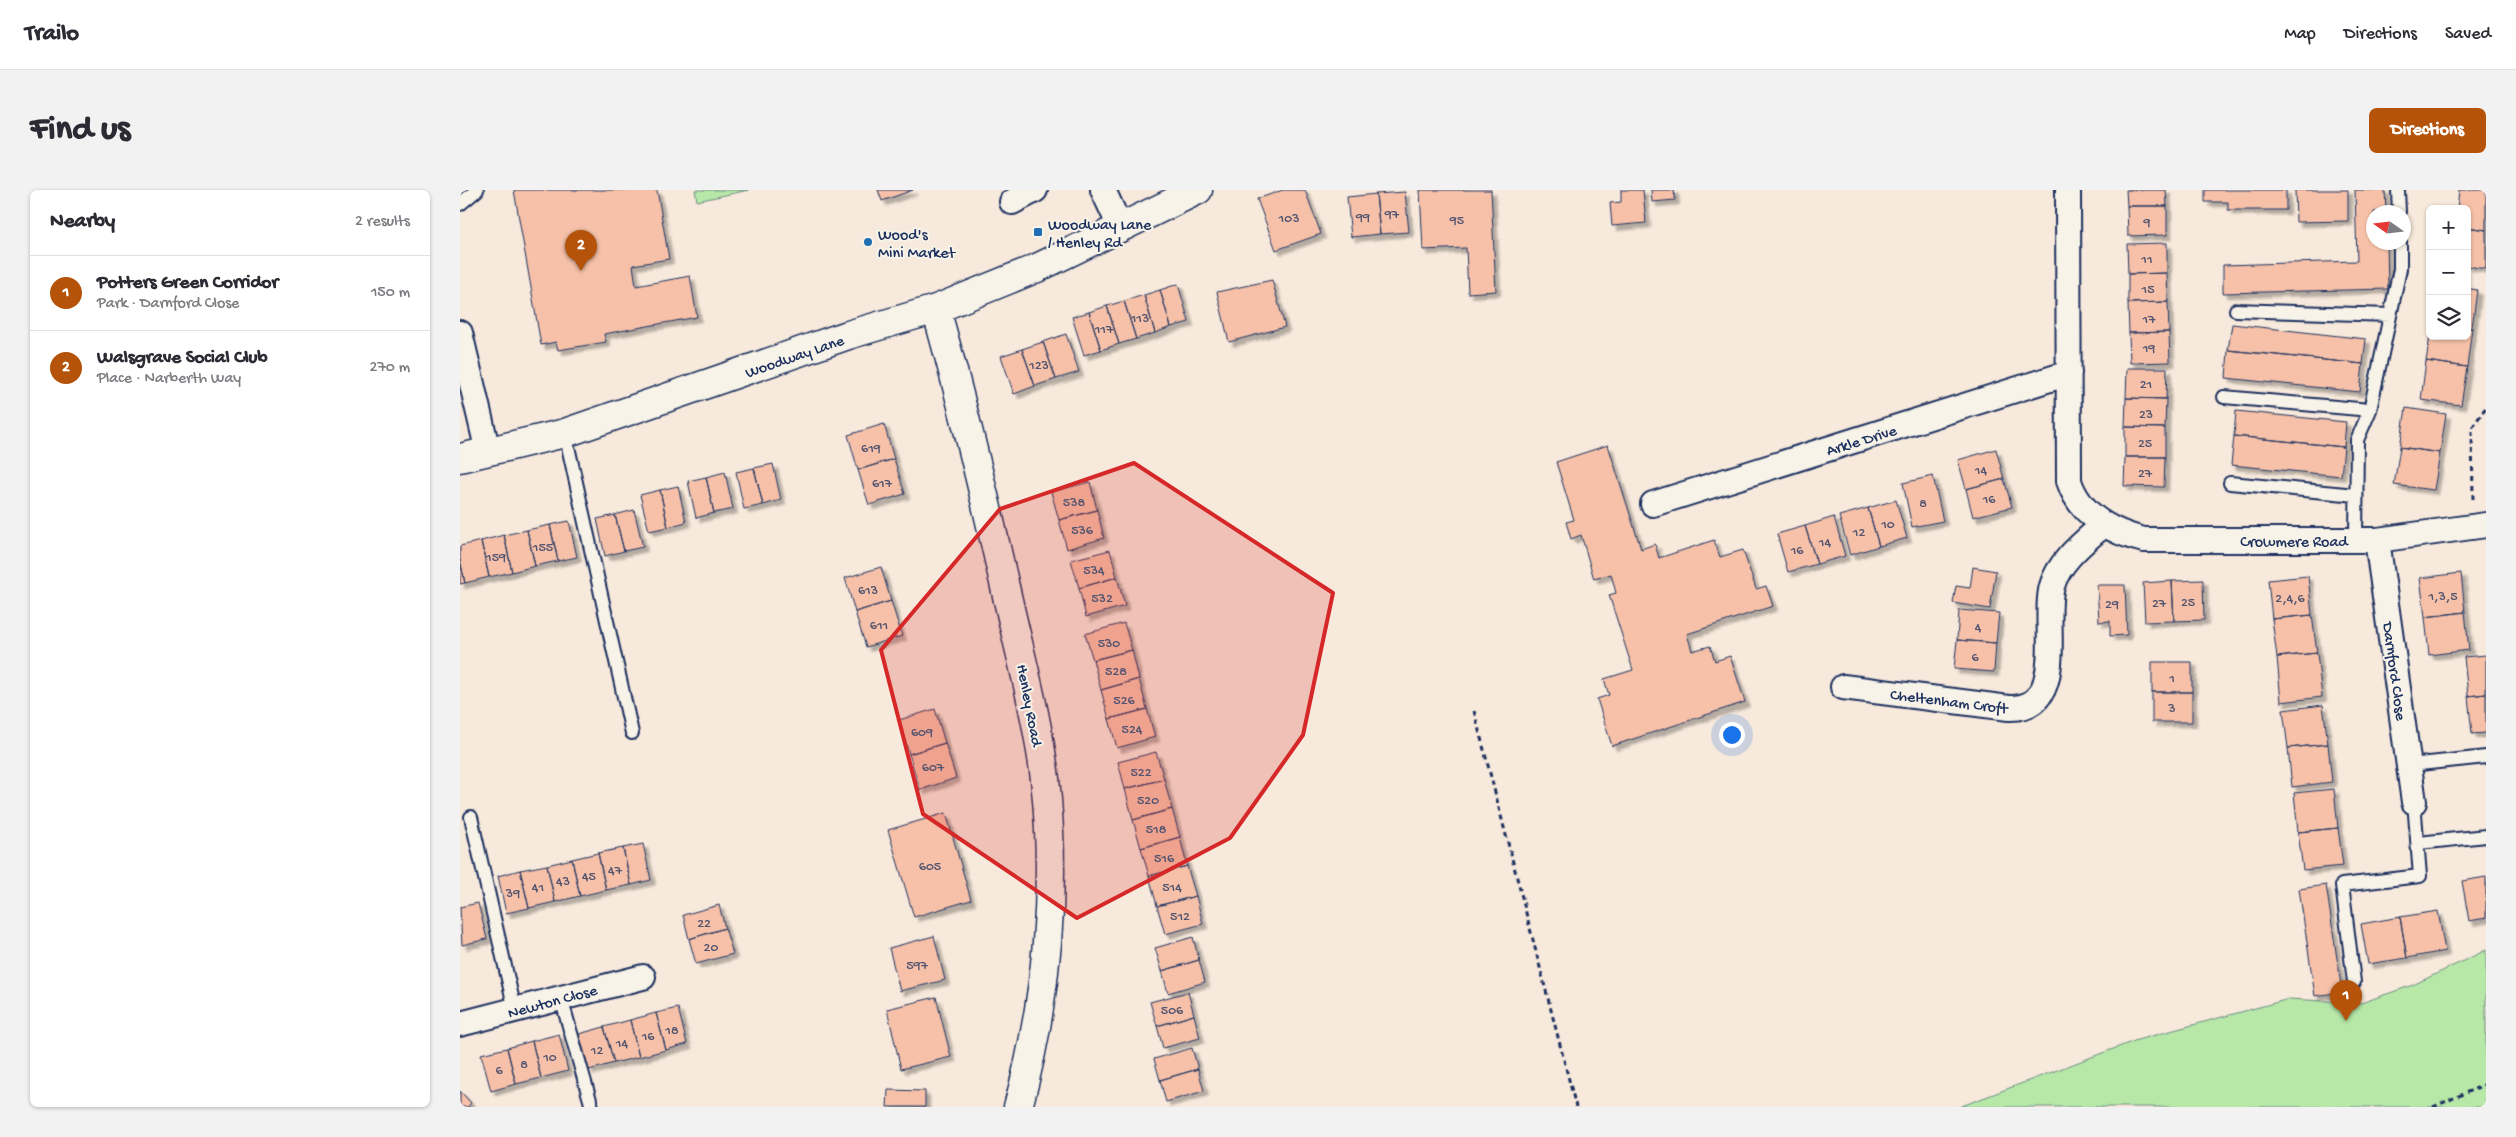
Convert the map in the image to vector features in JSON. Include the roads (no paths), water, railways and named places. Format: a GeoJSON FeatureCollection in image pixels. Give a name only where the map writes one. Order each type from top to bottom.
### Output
{"type":"FeatureCollection","features":[{"type":"Feature","properties":{"kind":"main road","name":"Woodway Lane"},"geometry":{"type":"LineString","coordinates":[[460,458],[565,433],[848,336],[936,309],[1021,276],[1198,190]]}},
{"type":"Feature","properties":{"kind":"main road","name":"Henley Road"},"geometry":{"type":"LineString","coordinates":[[936,309],[973,442],[1033,712],[1044,778],[1049,845],[1049,903],[1045,966],[1027,1073],[1018,1107]]}},
{"type":"Feature","properties":{"kind":"street"},"geometry":{"type":"LineString","coordinates":[[1012,202],[1035,190]]}},
{"type":"Feature","properties":{"kind":"street"},"geometry":{"type":"LineString","coordinates":[[1104,190],[1120,229]]}},
{"type":"Feature","properties":{"kind":"street"},"geometry":{"type":"LineString","coordinates":[[2068,190],[2069,481],[2073,494],[2082,506],[2103,525]]}},
{"type":"Feature","properties":{"kind":"street"},"geometry":{"type":"LineString","coordinates":[[460,333],[488,452]]}},
{"type":"Feature","properties":{"kind":"street","name":"Arkle Drive"},"geometry":{"type":"LineString","coordinates":[[1653,504],[2069,373]]}},
{"type":"Feature","properties":{"kind":"street","name":"Crowmere Road"},"geometry":{"type":"LineString","coordinates":[[2103,525],[2126,536],[2144,540],[2366,540],[2480,526]]}},
{"type":"Feature","properties":{"kind":"street","name":"Cheltenham Croft"},"geometry":{"type":"LineString","coordinates":[[1843,688],[2009,708],[2027,706],[2037,699],[2044,688],[2048,674],[2052,585],[2058,572],[2078,547],[2103,525]]}},
{"type":"Feature","properties":{"kind":"street","name":"Darnford Close"},"geometry":{"type":"LineString","coordinates":[[2366,540],[2410,765],[2414,802]]}},
{"type":"Feature","properties":{"kind":"street","name":"Newton Close"},"geometry":{"type":"LineString","coordinates":[[460,1024],[643,977]]}},
{"type":"Feature","properties":{"kind":"lane"},"geometry":{"type":"LineString","coordinates":[[460,204],[477,190]]}},
{"type":"Feature","properties":{"kind":"lane"},"geometry":{"type":"LineString","coordinates":[[2398,190],[2399,205]]}},
{"type":"Feature","properties":{"kind":"lane"},"geometry":{"type":"LineString","coordinates":[[2366,540],[2356,495],[2357,440],[2370,410],[2400,269],[2400,250]]}},
{"type":"Feature","properties":{"kind":"lane"},"geometry":{"type":"LineString","coordinates":[[2236,310],[2390,315]]}},
{"type":"Feature","properties":{"kind":"lane"},"geometry":{"type":"LineString","coordinates":[[2224,397],[2370,410]]}},
{"type":"Feature","properties":{"kind":"lane"},"geometry":{"type":"LineString","coordinates":[[565,433],[632,733]]}},
{"type":"Feature","properties":{"kind":"lane"},"geometry":{"type":"LineString","coordinates":[[2230,483],[2356,495]]}},
{"type":"Feature","properties":{"kind":"lane"},"geometry":{"type":"LineString","coordinates":[[2410,765],[2486,757]]}},
{"type":"Feature","properties":{"kind":"lane"},"geometry":{"type":"LineString","coordinates":[[2354,982],[2342,885],[2420,876],[2414,802]]}},
{"type":"Feature","properties":{"kind":"lane"},"geometry":{"type":"LineString","coordinates":[[471,817],[515,1010]]}},
{"type":"Feature","properties":{"kind":"lane"},"geometry":{"type":"LineString","coordinates":[[2418,843],[2486,836]]}},
{"type":"Feature","properties":{"kind":"lane"},"geometry":{"type":"LineString","coordinates":[[561,998],[592,1107]]}},
{"type":"Feature","properties":{"kind":"place","name":"Woodway Lane / Henley Rd"},"geometry":{"type":"Point","coordinates":[1038,232]}},
{"type":"Feature","properties":{"kind":"place","name":"Wood's Mini Market"},"geometry":{"type":"Point","coordinates":[868,242]}},
{"type":"Feature","properties":{"kind":"place","name":"Walsgrave Social Club"},"geometry":{"type":"Point","coordinates":[581,271]}},
{"type":"Feature","properties":{"kind":"place","name":"Potters Green Corridor"},"geometry":{"type":"Point","coordinates":[2346,1021]}}]}
